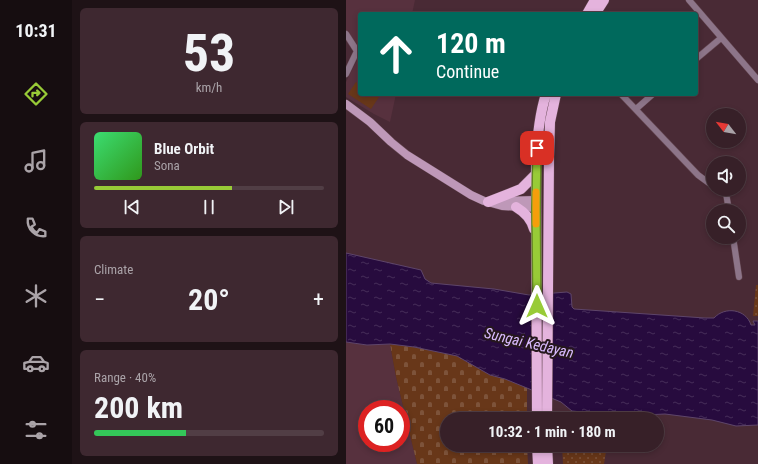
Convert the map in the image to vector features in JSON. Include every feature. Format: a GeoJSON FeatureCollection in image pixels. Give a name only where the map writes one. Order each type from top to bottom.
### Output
{"type":"FeatureCollection","features":[{"type":"Feature","properties":{"kind":"main road"},"geometry":{"type":"LineString","coordinates":[[588,12],[595,0]]}},
{"type":"Feature","properties":{"kind":"main road"},"geometry":{"type":"LineString","coordinates":[[596,12],[604,0]]}},
{"type":"Feature","properties":{"kind":"main road"},"geometry":{"type":"LineString","coordinates":[[544,412],[542,405],[537,291],[536,174],[537,135],[545,96]]}},
{"type":"Feature","properties":{"kind":"main road"},"geometry":{"type":"LineString","coordinates":[[540,412],[542,405],[548,288],[550,122],[556,96]]}},
{"type":"Feature","properties":{"kind":"main road"},"geometry":{"type":"LineString","coordinates":[[346,104],[370,122],[399,149],[471,195],[502,206],[516,207],[536,204]]}},
{"type":"Feature","properties":{"kind":"main road"},"geometry":{"type":"LineString","coordinates":[[488,202],[521,189],[536,174]]}},
{"type":"Feature","properties":{"kind":"main road"},"geometry":{"type":"LineString","coordinates":[[488,202],[503,200],[548,204]]}},
{"type":"Feature","properties":{"kind":"main road"},"geometry":{"type":"LineString","coordinates":[[516,207],[530,218],[536,237]]}},
{"type":"Feature","properties":{"kind":"main road"},"geometry":{"type":"LineString","coordinates":[[537,452],[538,464]]}},
{"type":"Feature","properties":{"kind":"main road"},"geometry":{"type":"LineString","coordinates":[[547,452],[548,464]]}},
{"type":"Feature","properties":{"kind":"street"},"geometry":{"type":"LineString","coordinates":[[689,0],[758,80]]}},
{"type":"Feature","properties":{"kind":"street"},"geometry":{"type":"LineString","coordinates":[[346,34],[357,50],[346,74]]}},
{"type":"Feature","properties":{"kind":"street"},"geometry":{"type":"LineString","coordinates":[[698,57],[721,38]]}},
{"type":"Feature","properties":{"kind":"street"},"geometry":{"type":"LineString","coordinates":[[623,96],[698,175],[706,181]]}},
{"type":"Feature","properties":{"kind":"street"},"geometry":{"type":"LineString","coordinates":[[636,109],[651,96]]}},
{"type":"Feature","properties":{"kind":"street"},"geometry":{"type":"LineString","coordinates":[[734,244],[739,277]]}},
{"type":"Feature","properties":{"kind":"shaded area"},"geometry":{"type":"Polygon","coordinates":[[[346,0],[415,0],[412,12],[358,12],[358,45],[346,30],[346,0]]]}},
{"type":"Feature","properties":{"kind":"shaded area"},"geometry":{"type":"Polygon","coordinates":[[[358,58],[358,96],[396,96],[390,122],[346,97],[346,82],[358,58]]]}},
{"type":"Feature","properties":{"kind":"shaded area"},"geometry":{"type":"Polygon","coordinates":[[[346,342],[367,345],[390,344],[402,400],[358,400],[358,452],[410,452],[410,435],[417,464],[346,464],[346,342]]]}},
{"type":"Feature","properties":{"kind":"green space"},"geometry":{"type":"Polygon","coordinates":[[[356,82],[358,84],[358,96],[379,97],[371,109],[348,94],[356,82]]]}},
{"type":"Feature","properties":{"kind":"green space"},"geometry":{"type":"Polygon","coordinates":[[[756,285],[758,285],[758,316],[753,316],[756,285]]]}},
{"type":"Feature","properties":{"kind":"green space"},"geometry":{"type":"Polygon","coordinates":[[[390,344],[414,347],[457,356],[490,375],[527,387],[527,412],[440,412],[440,452],[527,452],[528,464],[417,464],[410,435],[410,400],[402,400],[390,344]]]}},
{"type":"Feature","properties":{"kind":"green space"},"geometry":{"type":"Polygon","coordinates":[[[562,452],[606,452],[604,464],[563,464],[562,452]]]}},
{"type":"Feature","properties":{"kind":"water","name":"Sungai Kedayan"},"geometry":{"type":"Polygon","coordinates":[[[346,253],[421,270],[425,279],[431,283],[494,289],[529,295],[567,292],[571,294],[572,307],[574,309],[705,318],[714,318],[724,312],[735,311],[745,315],[751,325],[755,325],[753,321],[758,321],[758,425],[736,426],[712,420],[664,414],[664,412],[572,411],[561,402],[505,379],[490,375],[457,356],[414,347],[390,344],[367,345],[346,342],[346,253]]]}},
{"type":"Feature","properties":{"kind":"slow traffic"},"geometry":{"type":"LineString","coordinates":[[536,192],[536,224]]}},
{"type":"Feature","properties":{"kind":"route"},"geometry":{"type":"LineString","coordinates":[[537,148],[537,306]]}}]}
